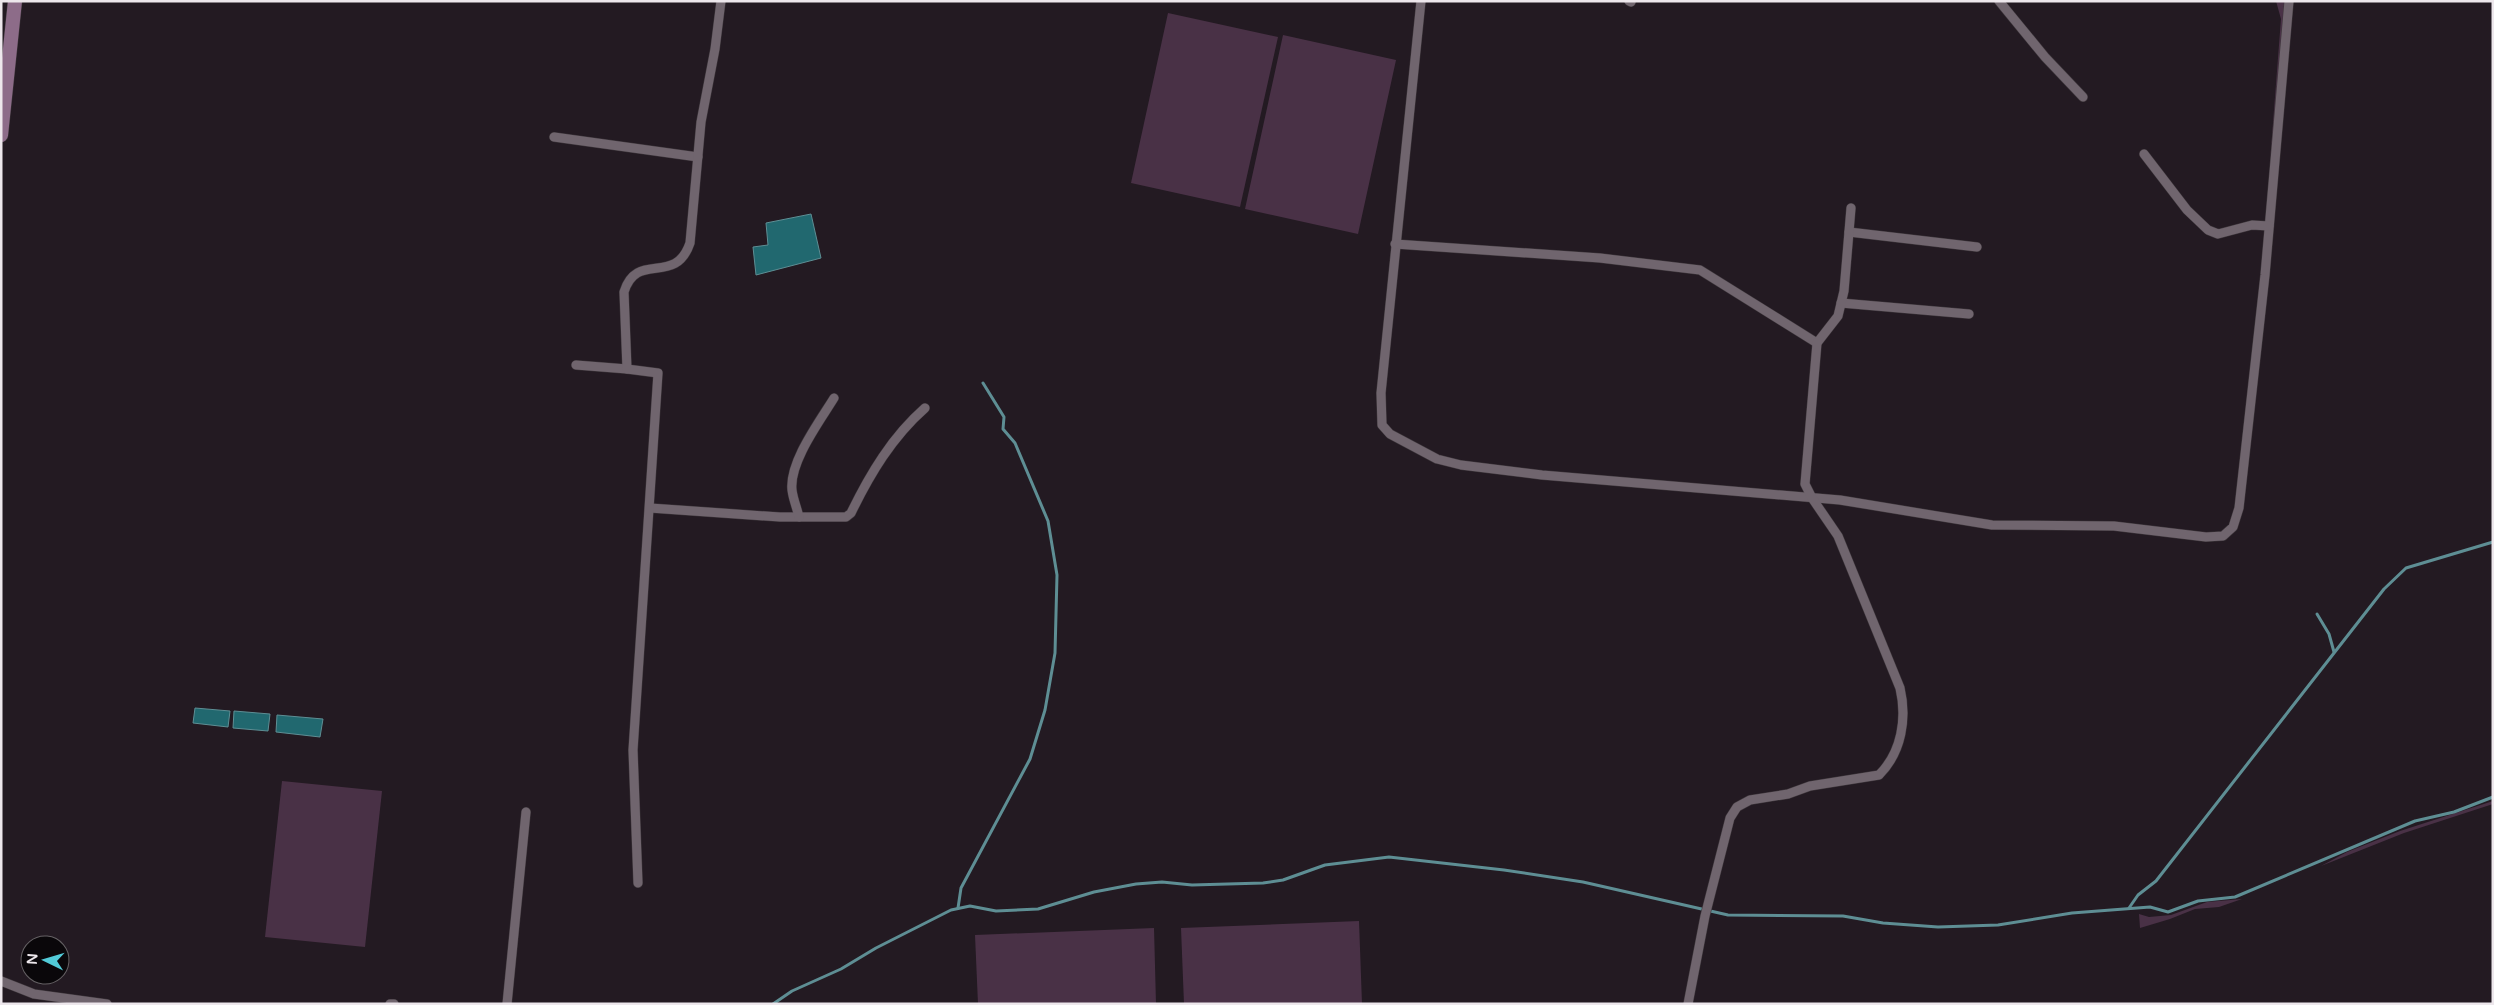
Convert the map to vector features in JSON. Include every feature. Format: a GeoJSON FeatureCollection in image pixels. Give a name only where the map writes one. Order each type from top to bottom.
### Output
{"type":"FeatureCollection","features":[{"type":"Feature","properties":{"kind":"street"},"geometry":{"type":"LineString","coordinates":[[1,135],[15,1]]}},
{"type":"Feature","properties":{"kind":"street"},"geometry":{"type":"LineString","coordinates":[[627,369],[624,292],[628,281],[641,270],[671,266],[680,262],[686,255],[690,243],[700,122],[715,49],[721,1]]}},
{"type":"Feature","properties":{"kind":"street"},"geometry":{"type":"LineString","coordinates":[[1421,1],[1395,244],[1380,414],[1382,425],[1390,434],[1437,460],[1461,465],[1542,475],[1840,500],[1992,525],[2114,526],[2206,537],[2223,536],[2233,526],[2239,508],[2269,226],[2289,1]]}},
{"type":"Feature","properties":{"kind":"street"},"geometry":{"type":"LineString","coordinates":[[1999,1],[2045,57],[2083,97]]}},
{"type":"Feature","properties":{"kind":"street"},"geometry":{"type":"LineString","coordinates":[[554,137],[698,156]]}},
{"type":"Feature","properties":{"kind":"street"},"geometry":{"type":"LineString","coordinates":[[2144,154],[2187,210],[2208,230],[2218,234],[2252,224],[2269,226]]}},
{"type":"Feature","properties":{"kind":"street"},"geometry":{"type":"LineString","coordinates":[[1688,1004],[1707,908],[1730,818],[1737,807],[1750,800],[1788,794],[1810,786],[1879,775],[1887,767],[1903,725],[1904,706],[1896,679],[1838,536],[1812,498],[1805,484],[1817,343],[1838,316],[1851,208]]}},
{"type":"Feature","properties":{"kind":"street"},"geometry":{"type":"LineString","coordinates":[[1849,232],[1977,246]]}},
{"type":"Feature","properties":{"kind":"street"},"geometry":{"type":"LineString","coordinates":[[1395,244],[1600,258],[1700,270],[1817,343]]}},
{"type":"Feature","properties":{"kind":"street"},"geometry":{"type":"LineString","coordinates":[[1841,303],[1969,314]]}},
{"type":"Feature","properties":{"kind":"street"},"geometry":{"type":"LineString","coordinates":[[576,365],[658,373],[633,750],[638,883]]}},
{"type":"Feature","properties":{"kind":"street"},"geometry":{"type":"LineString","coordinates":[[798,517],[792,489],[793,478],[804,445],[834,398]]}},
{"type":"Feature","properties":{"kind":"street"},"geometry":{"type":"LineString","coordinates":[[650,508],[841,518],[851,513],[887,449],[906,424],[925,408]]}},
{"type":"Feature","properties":{"kind":"street"},"geometry":{"type":"LineString","coordinates":[[507,1004],[526,812]]}},
{"type":"Feature","properties":{"kind":"street"},"geometry":{"type":"LineString","coordinates":[[1,981],[34,994],[107,1004]]}},
{"type":"Feature","properties":{"kind":"shaded area"},"geometry":{"type":"Polygon","coordinates":[[[2276,1],[2286,2],[2270,162],[2281,19],[2276,1]]]}},
{"type":"Feature","properties":{"kind":"shaded area"},"geometry":{"type":"Polygon","coordinates":[[[1168,13],[1278,37],[1240,207],[1131,183],[1168,13]]]}},
{"type":"Feature","properties":{"kind":"shaded area"},"geometry":{"type":"Polygon","coordinates":[[[1283,35],[1396,60],[1358,234],[1245,209],[1283,35]]]}},
{"type":"Feature","properties":{"kind":"shaded area"},"geometry":{"type":"Polygon","coordinates":[[[282,781],[382,791],[365,947],[265,937],[282,781]]]}},
{"type":"Feature","properties":{"kind":"shaded area"},"geometry":{"type":"Polygon","coordinates":[[[2493,801],[2493,804],[2404,833],[2321,866],[2347,852],[2400,831],[2493,801]]]}},
{"type":"Feature","properties":{"kind":"shaded area"},"geometry":{"type":"Polygon","coordinates":[[[2242,899],[2219,907],[2195,909],[2140,928],[2139,914],[2149,917],[2171,915],[2207,902],[2242,899]]]}},
{"type":"Feature","properties":{"kind":"shaded area"},"geometry":{"type":"Polygon","coordinates":[[[1359,921],[1362,1004],[1184,1004],[1181,928],[1359,921]]]}},
{"type":"Feature","properties":{"kind":"shaded area"},"geometry":{"type":"Polygon","coordinates":[[[1154,928],[1156,1004],[978,1004],[975,935],[1154,928]]]}},
{"type":"Feature","properties":{"kind":"water"},"geometry":{"type":"Polygon","coordinates":[[[811,214],[821,258],[756,275],[753,247],[768,245],[766,223],[811,214]]]}},
{"type":"Feature","properties":{"kind":"water"},"geometry":{"type":"Polygon","coordinates":[[[195,708],[230,711],[228,727],[193,723],[195,708]]]}},
{"type":"Feature","properties":{"kind":"water"},"geometry":{"type":"Polygon","coordinates":[[[234,711],[270,714],[268,731],[233,728],[234,711]]]}},
{"type":"Feature","properties":{"kind":"water"},"geometry":{"type":"Polygon","coordinates":[[[277,715],[323,719],[320,737],[276,732],[277,715]]]}},
{"type":"Feature","properties":{"kind":"waterway"},"geometry":{"type":"LineString","coordinates":[[958,908],[961,888],[1030,759],[1045,710],[1055,653],[1057,575],[1048,521],[1015,443],[1003,429],[1004,417],[983,383]]}},
{"type":"Feature","properties":{"kind":"waterway"},"geometry":{"type":"LineString","coordinates":[[2129,908],[2138,895],[2156,881],[2384,589],[2406,568],[2493,542]]}},
{"type":"Feature","properties":{"kind":"waterway"},"geometry":{"type":"LineString","coordinates":[[2317,614],[2329,634],[2334,652]]}},
{"type":"Feature","properties":{"kind":"waterway"},"geometry":{"type":"LineString","coordinates":[[773,1004],[792,991],[841,969],[876,948],[951,910],[970,906],[996,911],[1038,909],[1094,892],[1136,884],[1162,882],[1192,885],[1263,883],[1283,880],[1325,865],[1389,857],[1504,870],[1583,882],[1728,915],[1843,916],[1883,923],[1938,927],[1998,925],[2072,913],[2150,907],[2168,912],[2198,901],[2235,897],[2415,821],[2454,812],[2493,797]]}}]}
